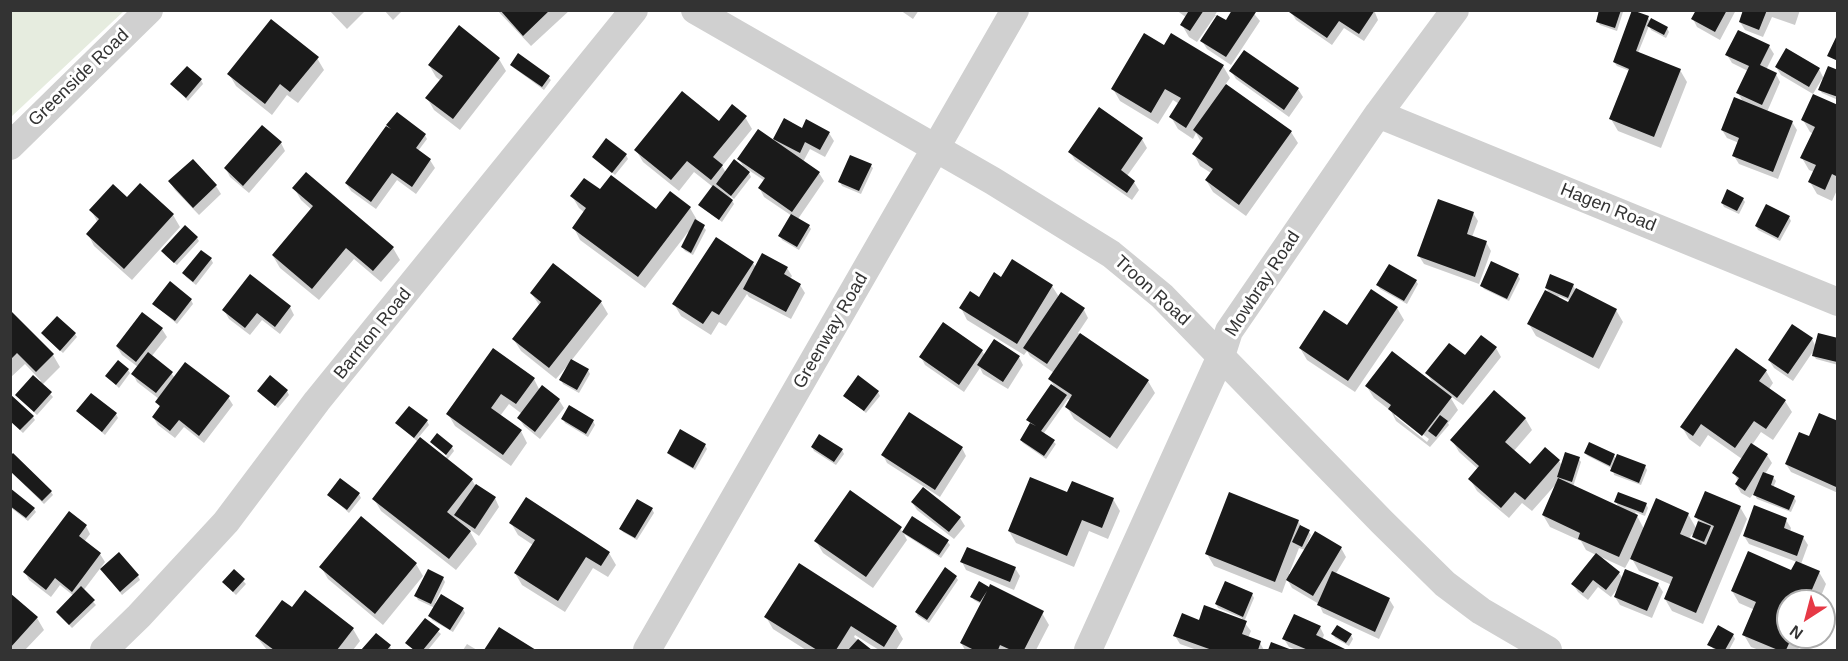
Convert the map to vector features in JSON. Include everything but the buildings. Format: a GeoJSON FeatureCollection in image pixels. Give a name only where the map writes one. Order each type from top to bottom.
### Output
{"type":"FeatureCollection","features":[{"type":"Feature","properties":{"kind":"street","name":"Greenside Road"},"geometry":{"type":"LineString","coordinates":[[10,146],[149,10]]}},
{"type":"Feature","properties":{"kind":"street","name":"Barnton Road"},"geometry":{"type":"LineString","coordinates":[[104,651],[226,522],[318,401],[634,10]]}},
{"type":"Feature","properties":{"kind":"street","name":"Troon Road"},"geometry":{"type":"LineString","coordinates":[[695,10],[936,148],[1111,254],[1162,296],[1445,584],[1481,611],[1548,651]]}},
{"type":"Feature","properties":{"kind":"street","name":"Greenway Road"},"geometry":{"type":"LineString","coordinates":[[647,651],[1015,10]]}},
{"type":"Feature","properties":{"kind":"street","name":"Mowbray Road"},"geometry":{"type":"LineString","coordinates":[[1088,651],[1221,356],[1229,331],[1378,114],[1455,10]]}},
{"type":"Feature","properties":{"kind":"street","name":"Hagen Road"},"geometry":{"type":"LineString","coordinates":[[1378,114],[1838,302]]}},
{"type":"Feature","properties":{"kind":"shaded area"},"geometry":{"type":"Polygon","coordinates":[[[11,10],[124,10],[124,11],[11,117],[11,10]]]}}]}
